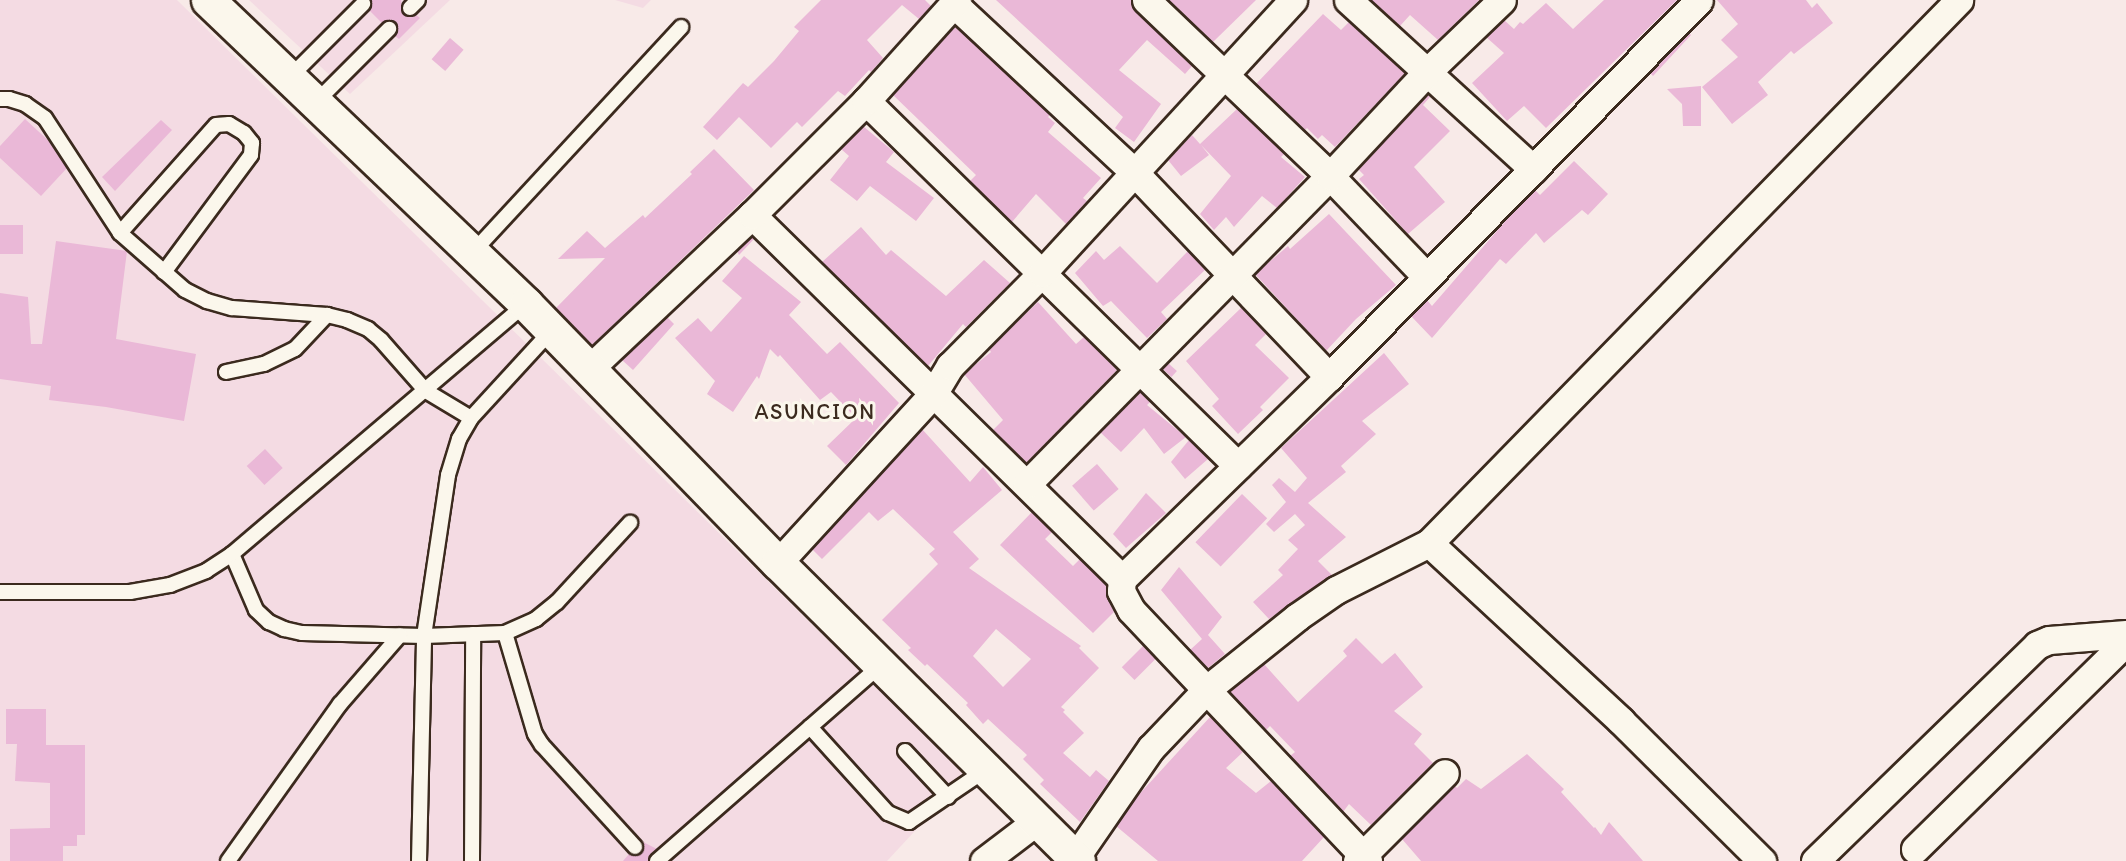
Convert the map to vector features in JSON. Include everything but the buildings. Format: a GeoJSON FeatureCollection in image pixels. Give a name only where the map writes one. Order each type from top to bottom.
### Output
{"type":"FeatureCollection","features":[{"type":"Feature","properties":{"kind":"main road"},"geometry":{"type":"LineString","coordinates":[[208,0],[526,304],[778,563],[1076,859]]}},
{"type":"Feature","properties":{"kind":"street"},"geometry":{"type":"LineString","coordinates":[[1146,0],[1330,176],[1427,277]]}},
{"type":"Feature","properties":{"kind":"street"},"geometry":{"type":"LineString","coordinates":[[778,563],[933,394],[950,366],[1042,273],[1293,0]]}},
{"type":"Feature","properties":{"kind":"street"},"geometry":{"type":"LineString","coordinates":[[1348,0],[1533,169]]}},
{"type":"Feature","properties":{"kind":"street"},"geometry":{"type":"LineString","coordinates":[[1027,484],[1234,275],[1426,73],[1502,0]]}},
{"type":"Feature","properties":{"kind":"street"},"geometry":{"type":"LineString","coordinates":[[1445,773],[1362,859],[1131,610],[1121,591],[1122,579],[1329,376],[1699,0]]}},
{"type":"Feature","properties":{"kind":"street"},"geometry":{"type":"LineString","coordinates":[[1076,859],[1151,748],[1206,690],[1297,617],[1336,590],[1429,543],[1959,0]]}},
{"type":"Feature","properties":{"kind":"street"},"geometry":{"type":"LineString","coordinates":[[589,369],[752,214],[866,100],[956,2],[1134,172],[1329,376]]}},
{"type":"Feature","properties":{"kind":"street"},"geometry":{"type":"LineString","coordinates":[[866,100],[1238,466]]}},
{"type":"Feature","properties":{"kind":"street"},"geometry":{"type":"LineString","coordinates":[[752,214],[1122,579]]}},
{"type":"Feature","properties":{"kind":"street"},"geometry":{"type":"LineString","coordinates":[[1429,543],[1621,721],[1762,861]]}},
{"type":"Feature","properties":{"kind":"street"},"geometry":{"type":"LineString","coordinates":[[1815,861],[2037,645],[2049,640],[2126,634]]}},
{"type":"Feature","properties":{"kind":"street"},"geometry":{"type":"LineString","coordinates":[[1915,849],[2126,642]]}},
{"type":"Feature","properties":{"kind":"street"},"geometry":{"type":"LineString","coordinates":[[984,861],[1038,820]]}},
{"type":"Feature","properties":{"kind":"lane"},"geometry":{"type":"LineString","coordinates":[[289,78],[363,4]]}},
{"type":"Feature","properties":{"kind":"lane"},"geometry":{"type":"LineString","coordinates":[[472,254],[681,27]]}},
{"type":"Feature","properties":{"kind":"lane"},"geometry":{"type":"LineString","coordinates":[[315,103],[389,29]]}},
{"type":"Feature","properties":{"kind":"lane"},"geometry":{"type":"LineString","coordinates":[[0,99],[9,99],[24,104],[45,118],[120,233],[164,272],[196,295],[232,308],[327,315],[368,329],[381,340],[426,391],[471,418]]}},
{"type":"Feature","properties":{"kind":"lane"},"geometry":{"type":"LineString","coordinates":[[120,233],[216,125],[229,124],[244,133],[252,143],[251,155],[164,272]]}},
{"type":"Feature","properties":{"kind":"lane"},"geometry":{"type":"LineString","coordinates":[[0,592],[130,592],[179,581],[206,571],[232,554],[526,304]]}},
{"type":"Feature","properties":{"kind":"lane"},"geometry":{"type":"LineString","coordinates":[[226,372],[264,364],[295,349],[327,315]]}},
{"type":"Feature","properties":{"kind":"lane"},"geometry":{"type":"LineString","coordinates":[[419,861],[424,636],[448,475],[459,439],[471,418],[551,331]]}},
{"type":"Feature","properties":{"kind":"lane"},"geometry":{"type":"LineString","coordinates":[[232,554],[256,610],[269,622],[284,629],[302,633],[424,636],[505,633],[536,619],[557,602],[630,524]]}},
{"type":"Feature","properties":{"kind":"lane"},"geometry":{"type":"LineString","coordinates":[[505,633],[535,734],[542,746],[635,847]]}},
{"type":"Feature","properties":{"kind":"lane"},"geometry":{"type":"LineString","coordinates":[[472,861],[473,634]]}},
{"type":"Feature","properties":{"kind":"lane"},"geometry":{"type":"LineString","coordinates":[[228,861],[340,704],[400,635]]}},
{"type":"Feature","properties":{"kind":"lane"},"geometry":{"type":"LineString","coordinates":[[657,861],[881,665]]}},
{"type":"Feature","properties":{"kind":"lane"},"geometry":{"type":"LineString","coordinates":[[810,727],[888,813],[909,822],[987,769]]}},
{"type":"Feature","properties":{"kind":"lane"},"geometry":{"type":"LineString","coordinates":[[905,751],[948,797]]}},
{"type":"Feature","properties":{"kind":"shaded area"},"geometry":{"type":"Polygon","coordinates":[[[0,0],[177,0],[966,776],[887,861],[0,861],[0,0]]]}},
{"type":"Feature","properties":{"kind":"shaded area"},"geometry":{"type":"Polygon","coordinates":[[[249,0],[450,0],[350,94],[249,0]]]}},
{"type":"Feature","properties":{"kind":"shaded area"},"geometry":{"type":"Polygon","coordinates":[[[615,0],[651,0],[643,8],[615,0]]]}},
{"type":"Feature","properties":{"kind":"district","name":"ASUNCION"},"geometry":{"type":"Point","coordinates":[815,412]}}]}
